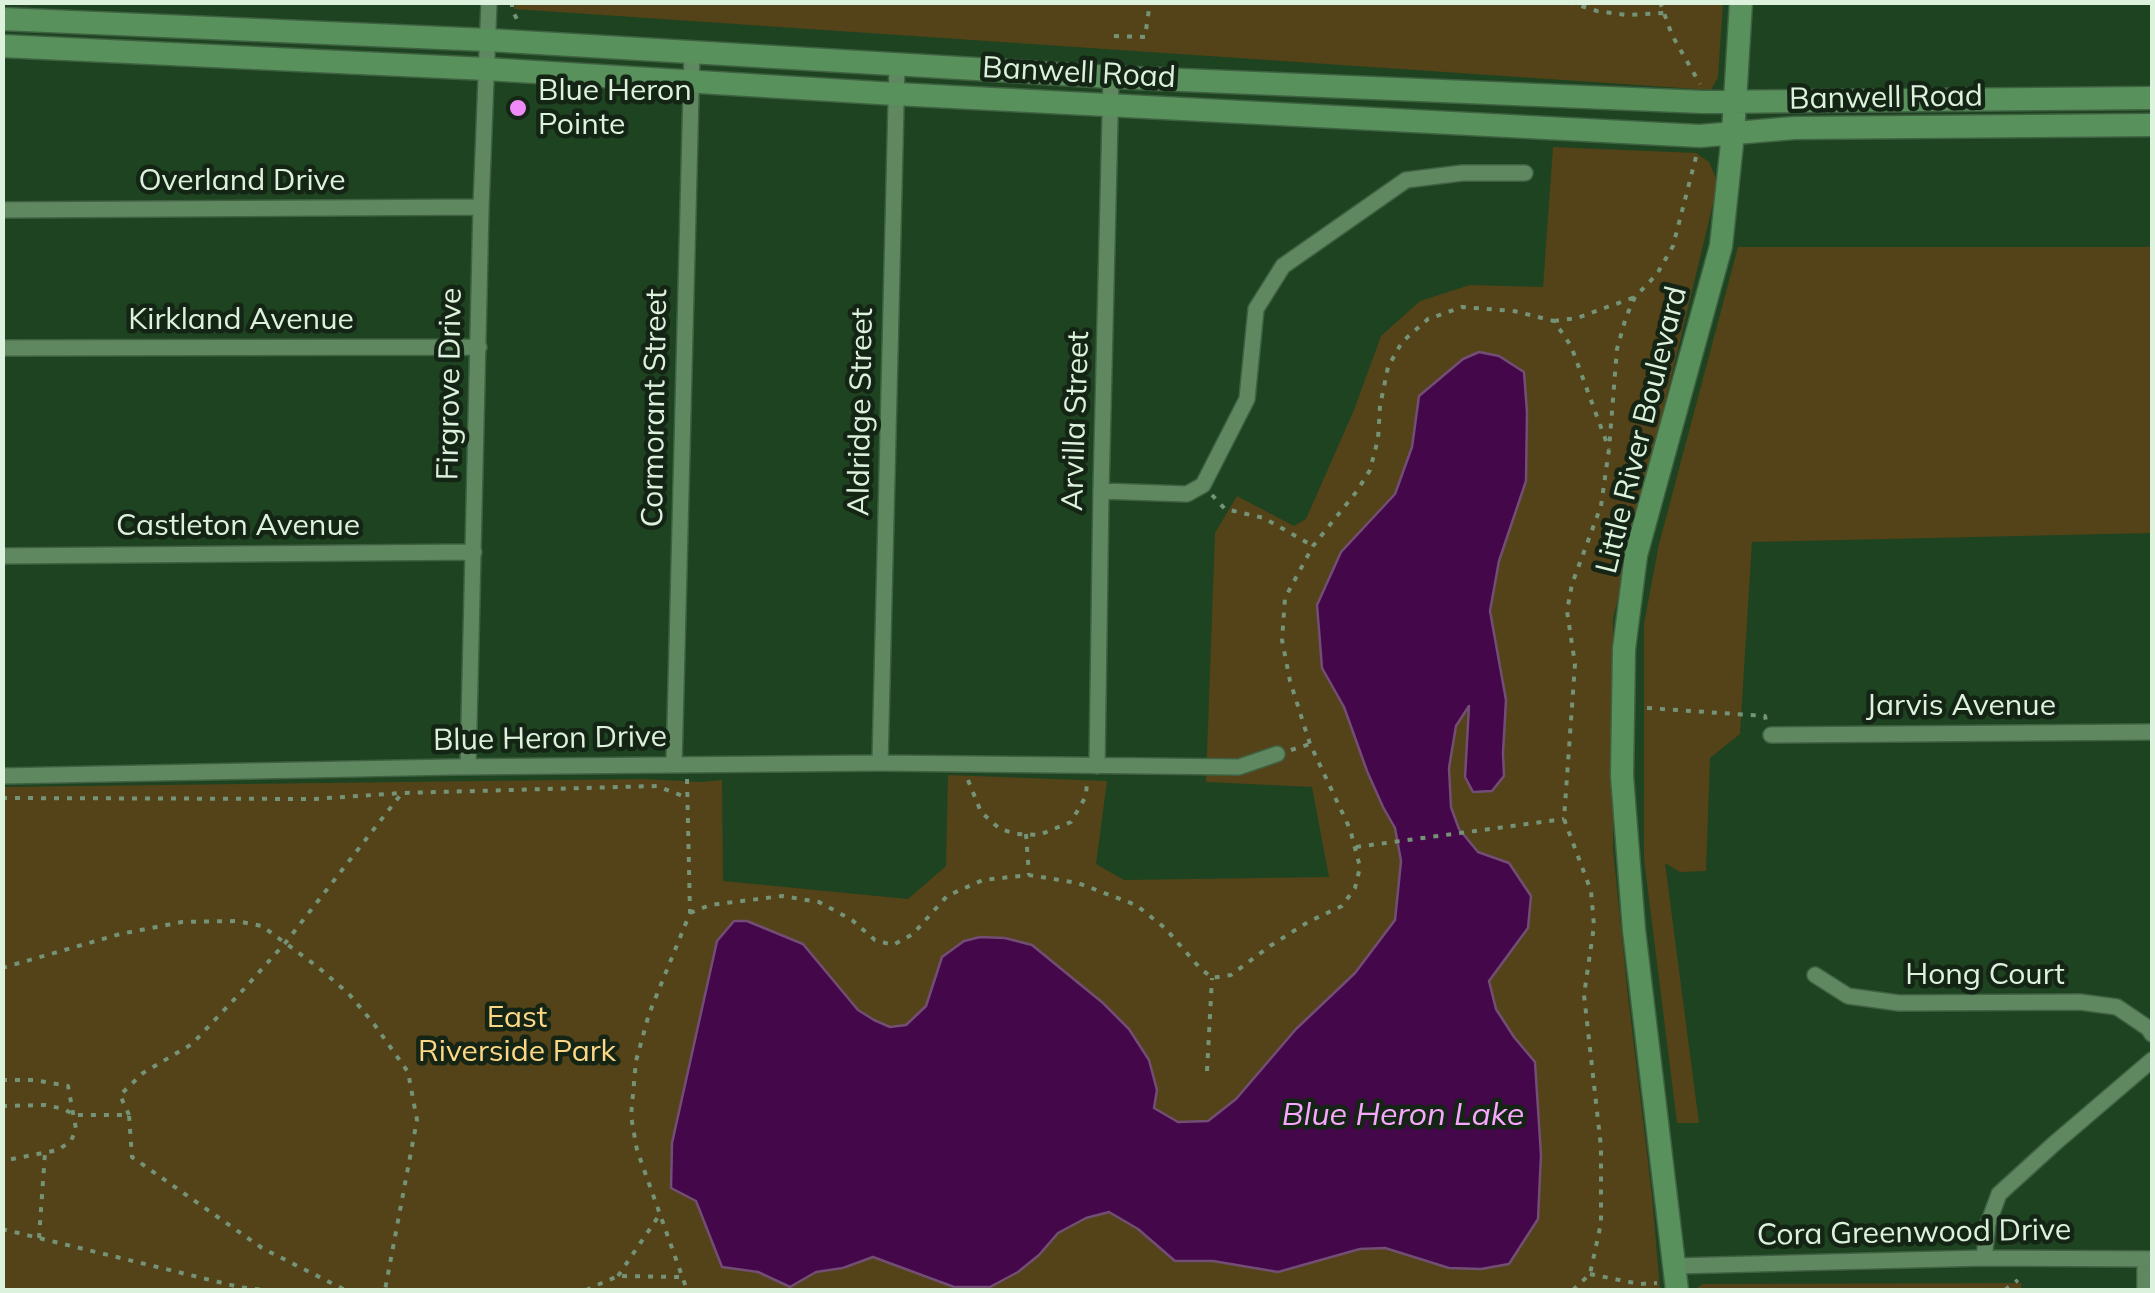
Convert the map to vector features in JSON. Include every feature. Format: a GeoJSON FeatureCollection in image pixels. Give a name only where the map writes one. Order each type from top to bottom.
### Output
{"type":"FeatureCollection","features":[{"type":"Feature","properties":{"kind":"main road","name":"Little River Boulevard"},"geometry":{"type":"LineString","coordinates":[[1666,1287],[1676,1266],[1631,891],[1622,776],[1624,649],[1636,555],[1721,246],[1742,2]]}},
{"type":"Feature","properties":{"kind":"main road","name":"Banwell Road"},"geometry":{"type":"LineString","coordinates":[[2,19],[488,40],[1112,78],[1703,102],[2152,98]]}},
{"type":"Feature","properties":{"kind":"main road","name":"Banwell Road"},"geometry":{"type":"LineString","coordinates":[[2,46],[1700,136],[1794,128],[2152,125]]}},
{"type":"Feature","properties":{"kind":"main road"},"geometry":{"type":"LineString","coordinates":[[2044,98],[2046,125]]}},
{"type":"Feature","properties":{"kind":"street","name":"Firgrove Drive"},"geometry":{"type":"LineString","coordinates":[[468,767],[481,207],[490,2]]}},
{"type":"Feature","properties":{"kind":"street","name":"Cormorant Street"},"geometry":{"type":"LineString","coordinates":[[674,765],[692,53]]}},
{"type":"Feature","properties":{"kind":"street","name":"Aldridge Street"},"geometry":{"type":"LineString","coordinates":[[880,763],[897,63]]}},
{"type":"Feature","properties":{"kind":"street","name":"Arvilla Street"},"geometry":{"type":"LineString","coordinates":[[1093,766],[1112,78]]}},
{"type":"Feature","properties":{"kind":"street"},"geometry":{"type":"LineString","coordinates":[[1101,491],[1187,494],[1203,485],[1246,400],[1256,309],[1283,266],[1406,180],[1462,173],[1525,174]]}},
{"type":"Feature","properties":{"kind":"street","name":"Overland Drive"},"geometry":{"type":"LineString","coordinates":[[2,210],[481,207]]}},
{"type":"Feature","properties":{"kind":"street","name":"Kirkland Avenue"},"geometry":{"type":"LineString","coordinates":[[2,348],[479,347]]}},
{"type":"Feature","properties":{"kind":"street","name":"Castleton Avenue"},"geometry":{"type":"LineString","coordinates":[[2,556],[474,552]]}},
{"type":"Feature","properties":{"kind":"street","name":"Jarvis Avenue"},"geometry":{"type":"LineString","coordinates":[[1771,735],[2152,732]]}},
{"type":"Feature","properties":{"kind":"street","name":"Blue Heron Drive"},"geometry":{"type":"LineString","coordinates":[[2,776],[880,763],[1239,767],[1277,754]]}},
{"type":"Feature","properties":{"kind":"street","name":"Hong Court"},"geometry":{"type":"LineString","coordinates":[[1815,974],[1848,996],[1899,1003],[2080,1002],[2117,1007],[2152,1034]]}},
{"type":"Feature","properties":{"kind":"street"},"geometry":{"type":"LineString","coordinates":[[1984,1258],[1988,1224],[2000,1194],[2152,1060]]}},
{"type":"Feature","properties":{"kind":"street","name":"Cora Greenwood Drive"},"geometry":{"type":"LineString","coordinates":[[1676,1266],[1984,1258],[2149,1259]]}},
{"type":"Feature","properties":{"kind":"street"},"geometry":{"type":"LineString","coordinates":[[2145,1290],[2149,1259]]}},
{"type":"Feature","properties":{"kind":"path"},"geometry":{"type":"LineString","coordinates":[[512,2],[520,24]]}},
{"type":"Feature","properties":{"kind":"path"},"geometry":{"type":"LineString","coordinates":[[1114,36],[1146,37],[1150,2]]}},
{"type":"Feature","properties":{"kind":"path"},"geometry":{"type":"LineString","coordinates":[[1570,2],[1627,15],[1664,13]]}},
{"type":"Feature","properties":{"kind":"path"},"geometry":{"type":"LineString","coordinates":[[1660,2],[1672,35],[1702,86]]}},
{"type":"Feature","properties":{"kind":"path"},"geometry":{"type":"LineString","coordinates":[[690,913],[710,905],[782,896],[819,902],[852,920],[875,940],[893,945],[914,934],[947,896],[983,880],[1029,875],[1078,883],[1136,904],[1165,928],[1212,978],[1231,976],[1295,930],[1342,906],[1355,888],[1360,867],[1350,829],[1310,744],[1290,681],[1282,640],[1285,598],[1313,546],[1370,470],[1388,367],[1402,342],[1428,319],[1462,307],[1514,311],[1554,322],[1635,297]]}},
{"type":"Feature","properties":{"kind":"path"},"geometry":{"type":"LineString","coordinates":[[1554,322],[1571,346],[1609,449]]}},
{"type":"Feature","properties":{"kind":"path"},"geometry":{"type":"LineString","coordinates":[[1203,485],[1226,509],[1264,518],[1313,546]]}},
{"type":"Feature","properties":{"kind":"path"},"geometry":{"type":"LineString","coordinates":[[1647,708],[1765,716],[1771,735]]}},
{"type":"Feature","properties":{"kind":"path"},"geometry":{"type":"LineString","coordinates":[[967,764],[968,784],[981,812],[1000,829],[1039,835],[1072,822],[1086,796],[1093,766]]}},
{"type":"Feature","properties":{"kind":"path"},"geometry":{"type":"LineString","coordinates":[[686,778],[690,913],[649,1014],[636,1062],[631,1116],[637,1150],[687,1290]]}},
{"type":"Feature","properties":{"kind":"path"},"geometry":{"type":"LineString","coordinates":[[2,798],[314,799],[657,786],[688,798]]}},
{"type":"Feature","properties":{"kind":"path"},"geometry":{"type":"LineString","coordinates":[[345,1290],[262,1248],[132,1157],[129,1115],[120,1095],[143,1073],[192,1044],[286,942],[402,793]]}},
{"type":"Feature","properties":{"kind":"path"},"geometry":{"type":"LineString","coordinates":[[1354,847],[1564,818]]}},
{"type":"Feature","properties":{"kind":"path"},"geometry":{"type":"LineString","coordinates":[[1026,834],[1029,875]]}},
{"type":"Feature","properties":{"kind":"path"},"geometry":{"type":"LineString","coordinates":[[2,968],[120,934],[182,922],[237,921],[262,926],[348,994],[408,1072],[417,1120],[385,1290]]}},
{"type":"Feature","properties":{"kind":"path"},"geometry":{"type":"LineString","coordinates":[[1207,1071],[1212,978]]}},
{"type":"Feature","properties":{"kind":"path"},"geometry":{"type":"LineString","coordinates":[[2,1080],[68,1086],[76,1128],[71,1142],[58,1150],[2,1160]]}},
{"type":"Feature","properties":{"kind":"path"},"geometry":{"type":"LineString","coordinates":[[2,1106],[46,1105],[74,1115],[129,1115]]}},
{"type":"Feature","properties":{"kind":"path"},"geometry":{"type":"LineString","coordinates":[[39,1238],[45,1153]]}},
{"type":"Feature","properties":{"kind":"path"},"geometry":{"type":"LineString","coordinates":[[618,1276],[660,1214]]}},
{"type":"Feature","properties":{"kind":"path"},"geometry":{"type":"LineString","coordinates":[[2,1229],[263,1290]]}},
{"type":"Feature","properties":{"kind":"path"},"geometry":{"type":"LineString","coordinates":[[1590,1274],[1666,1287]]}},
{"type":"Feature","properties":{"kind":"path"},"geometry":{"type":"LineString","coordinates":[[586,1290],[618,1276],[680,1277]]}},
{"type":"Feature","properties":{"kind":"path"},"geometry":{"type":"LineString","coordinates":[[2005,1290],[2018,1280]]}},
{"type":"Feature","properties":{"kind":"green space"},"geometry":{"type":"Polygon","coordinates":[[[515,2],[1723,3],[1718,77],[1711,90],[514,9],[515,2]]]}},
{"type":"Feature","properties":{"kind":"green space","name":"East Riverside Park"},"geometry":{"type":"Polygon","coordinates":[[[1553,147],[1696,153],[1709,162],[1718,183],[1613,619],[1613,849],[1660,1290],[3,1290],[2,787],[722,780],[723,881],[908,899],[946,866],[948,775],[1107,781],[1096,864],[1124,880],[1329,877],[1312,787],[1206,782],[1215,533],[1237,496],[1294,526],[1306,519],[1354,410],[1381,336],[1420,301],[1470,285],[1543,287],[1553,147]]]}},
{"type":"Feature","properties":{"kind":"green space"},"geometry":{"type":"Polygon","coordinates":[[[1738,247],[2152,247],[2152,533],[1752,542],[1740,734],[1710,758],[1706,871],[1680,872],[1665,863],[1699,1123],[1677,1123],[1644,859],[1644,624],[1659,544],[1738,247]]]}},
{"type":"Feature","properties":{"kind":"green space"},"geometry":{"type":"Polygon","coordinates":[[[2021,1283],[2021,1290],[1694,1290],[1703,1284],[2021,1283]]]}},
{"type":"Feature","properties":{"kind":"water","name":"Blue Heron Lake"},"geometry":{"type":"Polygon","coordinates":[[[1479,352],[1499,356],[1524,372],[1527,412],[1526,481],[1499,561],[1490,611],[1506,700],[1504,776],[1492,791],[1473,792],[1465,777],[1469,706],[1456,726],[1449,768],[1451,807],[1459,829],[1478,852],[1509,863],[1531,896],[1528,928],[1489,981],[1496,1009],[1535,1062],[1541,1155],[1538,1219],[1509,1264],[1481,1269],[1449,1268],[1385,1248],[1360,1249],[1278,1272],[1213,1261],[1175,1261],[1138,1229],[1109,1212],[1086,1218],[1058,1233],[1018,1272],[990,1287],[954,1287],[873,1257],[843,1268],[816,1272],[790,1287],[758,1272],[722,1267],[696,1201],[671,1188],[672,1143],[717,941],[734,921],[747,921],[803,944],[858,1010],[890,1027],[906,1025],[926,1006],[942,957],[964,941],[1005,938],[1032,945],[1129,1029],[1149,1060],[1157,1090],[1154,1108],[1178,1122],[1208,1121],[1236,1099],[1296,1029],[1355,973],[1395,920],[1401,861],[1395,828],[1367,771],[1344,707],[1322,668],[1317,605],[1341,552],[1395,494],[1412,447],[1419,396],[1463,359],[1479,352]]]}},
{"type":"Feature","properties":{"kind":"place","name":"Blue Heron Pointe"},"geometry":{"type":"Point","coordinates":[518,108]}}]}
